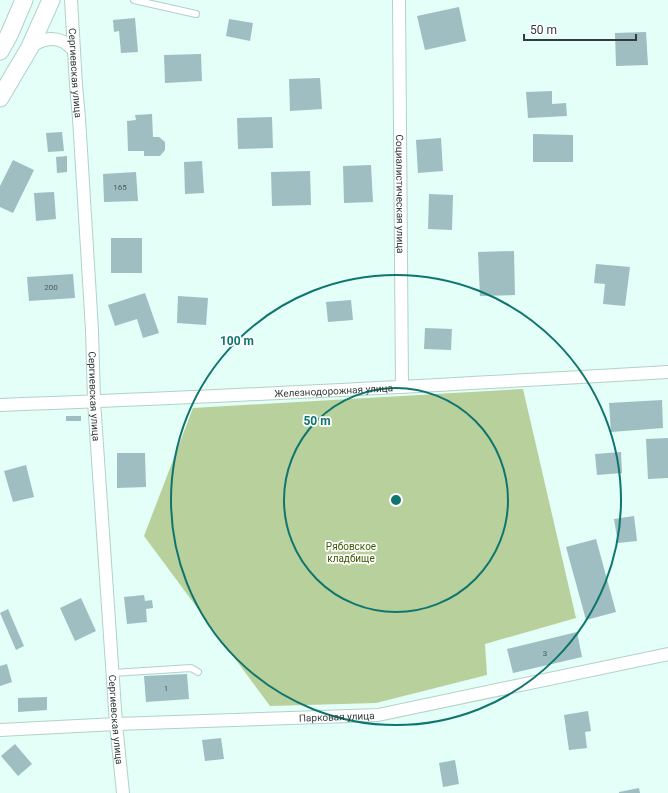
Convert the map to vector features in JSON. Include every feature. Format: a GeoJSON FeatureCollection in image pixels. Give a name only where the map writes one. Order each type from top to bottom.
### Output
{"type":"FeatureCollection","features":[{"type":"Feature","properties":{"kind":"main road"},"geometry":{"type":"LineString","coordinates":[[0,51],[9,35],[24,0]]}},
{"type":"Feature","properties":{"kind":"main road"},"geometry":{"type":"LineString","coordinates":[[0,98],[30,47],[51,0]]}},
{"type":"Feature","properties":{"kind":"street","name":"Сергиевская улица"},"geometry":{"type":"LineString","coordinates":[[70,0],[79,118],[91,314],[94,401],[112,673],[124,793]]}},
{"type":"Feature","properties":{"kind":"street","name":"Социалистическая улица"},"geometry":{"type":"LineString","coordinates":[[399,0],[402,387]]}},
{"type":"Feature","properties":{"kind":"street"},"geometry":{"type":"LineString","coordinates":[[30,47],[41,40],[53,39],[64,42],[74,50]]}},
{"type":"Feature","properties":{"kind":"street","name":"Железнодорожная улица"},"geometry":{"type":"LineString","coordinates":[[0,405],[402,387],[668,372]]}},
{"type":"Feature","properties":{"kind":"street","name":"Парковая улица"},"geometry":{"type":"LineString","coordinates":[[0,730],[116,724],[378,715],[668,654]]}},
{"type":"Feature","properties":{"kind":"lane"},"geometry":{"type":"LineString","coordinates":[[134,0],[196,14]]}},
{"type":"Feature","properties":{"kind":"lane"},"geometry":{"type":"LineString","coordinates":[[112,673],[191,668],[198,672]]}},
{"type":"Feature","properties":{"kind":"green space","name":"Рябовское кладбище"},"geometry":{"type":"Polygon","coordinates":[[[523,389],[576,618],[485,644],[487,675],[376,703],[270,706],[144,536],[193,408],[523,389]]]}},
{"type":"Feature","properties":{"kind":"building"},"geometry":{"type":"Polygon","coordinates":[[[459,7],[466,41],[425,50],[417,16],[459,7]]]}},
{"type":"Feature","properties":{"kind":"building"},"geometry":{"type":"Polygon","coordinates":[[[135,18],[138,52],[121,53],[119,31],[114,32],[113,20],[135,18]]]}},
{"type":"Feature","properties":{"kind":"building"},"geometry":{"type":"Polygon","coordinates":[[[229,19],[253,23],[250,41],[226,36],[229,19]]]}},
{"type":"Feature","properties":{"kind":"building"},"geometry":{"type":"Polygon","coordinates":[[[646,32],[648,65],[616,66],[615,33],[646,32]]]}},
{"type":"Feature","properties":{"kind":"building"},"geometry":{"type":"Polygon","coordinates":[[[201,54],[202,81],[165,83],[164,55],[201,54]]]}},
{"type":"Feature","properties":{"kind":"building"},"geometry":{"type":"Polygon","coordinates":[[[320,78],[322,109],[290,111],[289,79],[320,78]]]}},
{"type":"Feature","properties":{"kind":"building"},"geometry":{"type":"Polygon","coordinates":[[[552,91],[552,104],[566,103],[567,116],[528,118],[526,92],[552,91]]]}},
{"type":"Feature","properties":{"kind":"building"},"geometry":{"type":"Polygon","coordinates":[[[152,114],[153,137],[159,137],[165,142],[165,150],[160,156],[144,156],[144,151],[128,151],[127,121],[136,120],[135,115],[152,114]]]}},
{"type":"Feature","properties":{"kind":"building"},"geometry":{"type":"Polygon","coordinates":[[[272,117],[273,148],[238,149],[237,118],[272,117]]]}},
{"type":"Feature","properties":{"kind":"building"},"geometry":{"type":"Polygon","coordinates":[[[62,132],[64,151],[48,152],[46,133],[62,132]]]}},
{"type":"Feature","properties":{"kind":"building"},"geometry":{"type":"Polygon","coordinates":[[[533,134],[573,135],[573,162],[533,162],[533,134]]]}},
{"type":"Feature","properties":{"kind":"building"},"geometry":{"type":"Polygon","coordinates":[[[441,138],[443,171],[418,173],[416,140],[441,138]]]}},
{"type":"Feature","properties":{"kind":"building"},"geometry":{"type":"Polygon","coordinates":[[[67,156],[67,172],[57,173],[56,157],[67,156]]]}},
{"type":"Feature","properties":{"kind":"building"},"geometry":{"type":"Polygon","coordinates":[[[13,160],[34,170],[13,213],[0,207],[0,186],[13,160]]]}},
{"type":"Feature","properties":{"kind":"building"},"geometry":{"type":"Polygon","coordinates":[[[202,161],[204,193],[185,194],[184,162],[202,161]]]}},
{"type":"Feature","properties":{"kind":"building"},"geometry":{"type":"Polygon","coordinates":[[[371,165],[373,202],[344,203],[343,166],[371,165]]]}},
{"type":"Feature","properties":{"kind":"building"},"geometry":{"type":"Polygon","coordinates":[[[310,171],[311,205],[272,206],[271,172],[310,171]]]}},
{"type":"Feature","properties":{"kind":"building"},"geometry":{"type":"Polygon","coordinates":[[[136,172],[138,201],[104,202],[103,174],[136,172]]]}},
{"type":"Feature","properties":{"kind":"building"},"geometry":{"type":"Polygon","coordinates":[[[54,192],[56,219],[36,221],[34,193],[54,192]]]}},
{"type":"Feature","properties":{"kind":"building"},"geometry":{"type":"Polygon","coordinates":[[[429,194],[453,195],[452,230],[428,229],[429,194]]]}},
{"type":"Feature","properties":{"kind":"building"},"geometry":{"type":"Polygon","coordinates":[[[111,238],[142,238],[142,273],[111,273],[111,238]]]}},
{"type":"Feature","properties":{"kind":"building"},"geometry":{"type":"Polygon","coordinates":[[[514,251],[515,295],[480,296],[478,252],[514,251]]]}},
{"type":"Feature","properties":{"kind":"building"},"geometry":{"type":"Polygon","coordinates":[[[596,264],[630,267],[625,306],[603,304],[605,284],[594,283],[596,264]]]}},
{"type":"Feature","properties":{"kind":"building"},"geometry":{"type":"Polygon","coordinates":[[[73,274],[75,298],[29,301],[27,277],[73,274]]]}},
{"type":"Feature","properties":{"kind":"building"},"geometry":{"type":"Polygon","coordinates":[[[145,293],[159,333],[143,338],[137,319],[115,326],[108,305],[145,293]]]}},
{"type":"Feature","properties":{"kind":"building"},"geometry":{"type":"Polygon","coordinates":[[[178,296],[208,298],[206,325],[177,323],[178,296]]]}},
{"type":"Feature","properties":{"kind":"building"},"geometry":{"type":"Polygon","coordinates":[[[351,300],[353,320],[328,322],[326,302],[351,300]]]}},
{"type":"Feature","properties":{"kind":"building"},"geometry":{"type":"Polygon","coordinates":[[[425,328],[452,329],[451,350],[424,349],[425,328]]]}},
{"type":"Feature","properties":{"kind":"building"},"geometry":{"type":"Polygon","coordinates":[[[662,400],[663,428],[611,432],[609,403],[662,400]]]}},
{"type":"Feature","properties":{"kind":"building"},"geometry":{"type":"Polygon","coordinates":[[[66,416],[81,416],[81,421],[66,421],[66,416]]]}},
{"type":"Feature","properties":{"kind":"building"},"geometry":{"type":"Polygon","coordinates":[[[668,438],[668,478],[648,479],[646,439],[668,438]]]}},
{"type":"Feature","properties":{"kind":"building"},"geometry":{"type":"Polygon","coordinates":[[[621,452],[622,473],[597,475],[595,454],[621,452]]]}},
{"type":"Feature","properties":{"kind":"building"},"geometry":{"type":"Polygon","coordinates":[[[117,453],[145,453],[146,487],[117,488],[117,453]]]}},
{"type":"Feature","properties":{"kind":"building"},"geometry":{"type":"Polygon","coordinates":[[[26,465],[34,497],[13,502],[4,471],[26,465]]]}},
{"type":"Feature","properties":{"kind":"building"},"geometry":{"type":"Polygon","coordinates":[[[634,516],[637,541],[618,543],[614,519],[634,516]]]}},
{"type":"Feature","properties":{"kind":"building"},"geometry":{"type":"Polygon","coordinates":[[[596,539],[616,612],[586,620],[566,547],[596,539]]]}},
{"type":"Feature","properties":{"kind":"building"},"geometry":{"type":"Polygon","coordinates":[[[144,595],[145,601],[152,600],[153,608],[146,609],[147,622],[127,624],[124,597],[144,595]]]}},
{"type":"Feature","properties":{"kind":"building"},"geometry":{"type":"Polygon","coordinates":[[[81,598],[96,631],[75,641],[60,608],[81,598]]]}},
{"type":"Feature","properties":{"kind":"building"},"geometry":{"type":"Polygon","coordinates":[[[8,609],[24,646],[16,650],[0,613],[8,609]]]}},
{"type":"Feature","properties":{"kind":"building"},"geometry":{"type":"Polygon","coordinates":[[[577,632],[582,657],[513,673],[507,649],[577,632]]]}},
{"type":"Feature","properties":{"kind":"building"},"geometry":{"type":"Polygon","coordinates":[[[7,664],[12,682],[0,686],[0,666],[7,664]]]}},
{"type":"Feature","properties":{"kind":"building"},"geometry":{"type":"Polygon","coordinates":[[[187,674],[189,699],[146,702],[144,676],[187,674]]]}},
{"type":"Feature","properties":{"kind":"building"},"geometry":{"type":"Polygon","coordinates":[[[47,697],[47,710],[18,712],[18,698],[47,697]]]}},
{"type":"Feature","properties":{"kind":"building"},"geometry":{"type":"Polygon","coordinates":[[[588,711],[591,731],[585,732],[587,748],[569,750],[564,715],[588,711]]]}},
{"type":"Feature","properties":{"kind":"building"},"geometry":{"type":"Polygon","coordinates":[[[221,738],[224,759],[205,761],[202,740],[221,738]]]}},
{"type":"Feature","properties":{"kind":"building"},"geometry":{"type":"Polygon","coordinates":[[[15,744],[32,764],[18,776],[1,756],[15,744]]]}},
{"type":"Feature","properties":{"kind":"building"},"geometry":{"type":"Polygon","coordinates":[[[455,760],[459,784],[443,787],[439,763],[455,760]]]}},
{"type":"Feature","properties":{"kind":"building"},"geometry":{"type":"Polygon","coordinates":[[[639,788],[640,793],[619,793],[619,792],[639,788]]]}}]}
